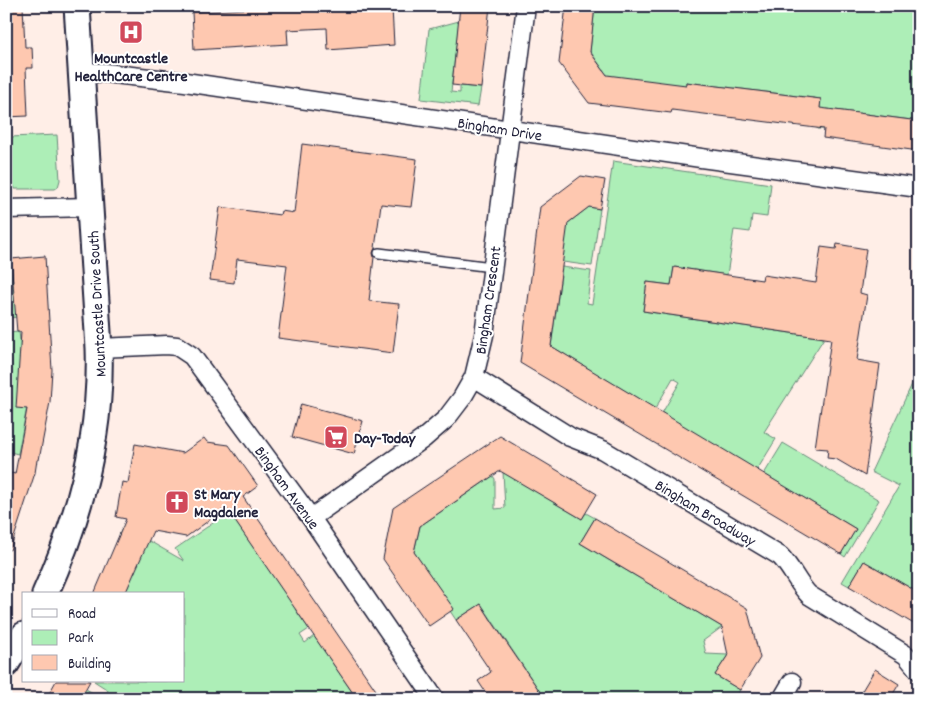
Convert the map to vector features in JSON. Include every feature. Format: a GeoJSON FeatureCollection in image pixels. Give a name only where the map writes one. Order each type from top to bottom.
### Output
{"type":"FeatureCollection","features":[{"type":"Feature","properties":{"kind":"street","name":"Mountcastle Drive South"},"geometry":{"type":"LineString","coordinates":[[46,592],[66,543],[91,454],[99,402],[100,348],[77,6]]}},
{"type":"Feature","properties":{"kind":"street","name":"Bingham Crescent"},"geometry":{"type":"LineString","coordinates":[[311,518],[436,429],[455,409],[474,377],[484,335],[526,6]]}},
{"type":"Feature","properties":{"kind":"street","name":"Bingham Drive"},"geometry":{"type":"LineString","coordinates":[[81,72],[195,83],[919,188]]}},
{"type":"Feature","properties":{"kind":"street"},"geometry":{"type":"LineString","coordinates":[[6,208],[91,207]]}},
{"type":"Feature","properties":{"kind":"street","name":"Bingham Avenue"},"geometry":{"type":"LineString","coordinates":[[100,348],[167,345],[177,346],[192,356],[311,518],[435,699]]}},
{"type":"Feature","properties":{"kind":"street","name":"Bingham Broadway"},"geometry":{"type":"LineString","coordinates":[[474,377],[570,437],[603,450],[780,556],[786,562],[797,582],[809,595],[906,655],[919,671]]}},
{"type":"Feature","properties":{"kind":"street"},"geometry":{"type":"LineString","coordinates":[[6,664],[22,638]]}},
{"type":"Feature","properties":{"kind":"street"},"geometry":{"type":"LineString","coordinates":[[782,699],[792,682]]}},
{"type":"Feature","properties":{"kind":"lane"},"geometry":{"type":"LineString","coordinates":[[379,253],[492,268]]}},
{"type":"Feature","properties":{"kind":"green space"},"geometry":{"type":"Polygon","coordinates":[[[595,6],[919,6],[919,121],[827,109],[824,129],[817,129],[821,99],[686,82],[682,111],[607,75],[590,51],[595,6]]]}},
{"type":"Feature","properties":{"kind":"green space"},"geometry":{"type":"Polygon","coordinates":[[[459,21],[451,92],[460,93],[460,86],[481,88],[478,106],[421,99],[429,29],[459,21]]]}},
{"type":"Feature","properties":{"kind":"green space"},"geometry":{"type":"Polygon","coordinates":[[[6,132],[10,137],[57,135],[60,180],[58,187],[55,189],[15,189],[6,168],[6,132]]]}},
{"type":"Feature","properties":{"kind":"green space"},"geometry":{"type":"Polygon","coordinates":[[[613,161],[771,184],[767,217],[752,215],[750,232],[734,230],[727,275],[674,267],[671,285],[647,282],[643,311],[824,338],[764,432],[776,439],[757,470],[647,439],[680,382],[673,378],[655,409],[551,346],[561,274],[533,263],[591,271],[587,303],[592,304],[613,161]]]}},
{"type":"Feature","properties":{"kind":"green space"},"geometry":{"type":"Polygon","coordinates":[[[589,207],[600,209],[592,266],[534,258],[568,223],[589,207]]]}},
{"type":"Feature","properties":{"kind":"green space"},"geometry":{"type":"Polygon","coordinates":[[[6,257],[11,259],[18,317],[6,318],[6,257]]]}},
{"type":"Feature","properties":{"kind":"green space"},"geometry":{"type":"Polygon","coordinates":[[[19,332],[28,402],[18,454],[6,451],[6,406],[10,407],[12,397],[6,395],[6,333],[19,332]]]}},
{"type":"Feature","properties":{"kind":"green space"},"geometry":{"type":"Polygon","coordinates":[[[919,369],[919,593],[864,561],[849,586],[842,582],[899,486],[871,472],[919,369]]]}},
{"type":"Feature","properties":{"kind":"green space"},"geometry":{"type":"Polygon","coordinates":[[[783,443],[879,500],[845,557],[841,554],[856,529],[764,474],[783,443]]]}},
{"type":"Feature","properties":{"kind":"green space"},"geometry":{"type":"Polygon","coordinates":[[[503,472],[582,519],[586,513],[595,518],[580,543],[722,627],[703,641],[706,654],[728,655],[715,675],[740,690],[735,699],[545,699],[481,604],[456,620],[450,611],[453,609],[414,552],[420,526],[493,476],[495,479],[495,509],[505,508],[503,472]]]}},
{"type":"Feature","properties":{"kind":"green space"},"geometry":{"type":"Polygon","coordinates":[[[229,512],[285,593],[301,582],[312,598],[295,609],[309,629],[300,635],[305,643],[314,636],[357,699],[103,699],[108,690],[96,682],[185,682],[185,592],[126,592],[145,547],[119,535],[123,526],[184,561],[175,549],[229,512]]]}},
{"type":"Feature","properties":{"kind":"green space"},"geometry":{"type":"Polygon","coordinates":[[[86,689],[103,699],[80,699],[86,689]]]}},
{"type":"Feature","properties":{"kind":"building"},"geometry":{"type":"Polygon","coordinates":[[[6,6],[23,6],[25,47],[32,47],[33,68],[26,68],[28,116],[6,117],[6,6]]]}},
{"type":"Feature","properties":{"kind":"building"},"geometry":{"type":"Polygon","coordinates":[[[246,6],[285,6],[285,9],[320,6],[364,6],[364,10],[392,8],[394,45],[328,50],[327,28],[287,30],[288,44],[194,50],[192,12],[246,9],[246,6]]]}},
{"type":"Feature","properties":{"kind":"building"},"geometry":{"type":"Polygon","coordinates":[[[460,6],[490,6],[481,88],[452,85],[460,6]]]}},
{"type":"Feature","properties":{"kind":"building"},"geometry":{"type":"Polygon","coordinates":[[[566,6],[595,6],[590,52],[607,75],[686,85],[686,82],[821,99],[820,108],[919,121],[919,151],[823,138],[824,129],[672,110],[671,113],[589,103],[559,63],[566,6]]]}},
{"type":"Feature","properties":{"kind":"building"},"geometry":{"type":"Polygon","coordinates":[[[302,144],[417,159],[411,207],[381,204],[373,253],[369,301],[399,304],[393,353],[278,338],[287,265],[237,259],[234,283],[210,280],[220,207],[280,215],[281,211],[294,213],[302,144]]]}},
{"type":"Feature","properties":{"kind":"building"},"geometry":{"type":"Polygon","coordinates":[[[581,176],[605,180],[600,209],[589,207],[568,223],[551,346],[856,529],[841,554],[520,363],[540,207],[581,176]]]}},
{"type":"Feature","properties":{"kind":"building"},"geometry":{"type":"Polygon","coordinates":[[[837,244],[866,249],[860,293],[867,295],[857,360],[880,364],[865,476],[836,459],[827,458],[828,449],[815,448],[831,339],[643,311],[647,282],[671,285],[674,267],[762,280],[763,275],[816,283],[821,247],[836,249],[837,244]]]}},
{"type":"Feature","properties":{"kind":"building"},"geometry":{"type":"Polygon","coordinates":[[[45,256],[52,370],[50,402],[39,460],[37,460],[35,473],[10,550],[6,549],[6,489],[11,473],[15,474],[27,409],[16,408],[21,332],[17,332],[11,259],[45,256]]]}},
{"type":"Feature","properties":{"kind":"building"},"geometry":{"type":"Polygon","coordinates":[[[301,404],[363,421],[354,454],[292,437],[301,404]]]}},
{"type":"Feature","properties":{"kind":"building"},"geometry":{"type":"Polygon","coordinates":[[[500,436],[597,494],[582,519],[500,471],[420,526],[414,552],[454,609],[429,626],[383,559],[393,508],[500,436]]]}},
{"type":"Feature","properties":{"kind":"building"},"geometry":{"type":"Polygon","coordinates":[[[204,438],[207,442],[229,445],[258,486],[243,497],[382,699],[357,699],[226,508],[186,537],[153,531],[126,592],[95,592],[126,519],[116,517],[122,482],[128,483],[135,444],[183,453],[204,438]]]}},
{"type":"Feature","properties":{"kind":"building"},"geometry":{"type":"Polygon","coordinates":[[[595,518],[747,608],[760,658],[740,690],[715,675],[728,655],[722,627],[580,543],[595,518]]]}},
{"type":"Feature","properties":{"kind":"building"},"geometry":{"type":"Polygon","coordinates":[[[864,561],[919,593],[919,627],[849,586],[864,561]]]}},
{"type":"Feature","properties":{"kind":"building"},"geometry":{"type":"Polygon","coordinates":[[[481,604],[545,699],[490,699],[478,681],[491,672],[456,620],[481,604]]]}},
{"type":"Feature","properties":{"kind":"building"},"geometry":{"type":"Polygon","coordinates":[[[875,669],[899,684],[890,699],[857,699],[875,669]]]}},
{"type":"Feature","properties":{"kind":"building"},"geometry":{"type":"Polygon","coordinates":[[[55,682],[89,682],[80,699],[46,699],[55,682]]]}},
{"type":"Feature","properties":{"kind":"place","name":"Mountcastle HealthCare Centre"},"geometry":{"type":"Point","coordinates":[131,32]}},
{"type":"Feature","properties":{"kind":"place","name":"Day-Today"},"geometry":{"type":"Point","coordinates":[336,437]}},
{"type":"Feature","properties":{"kind":"place","name":"St Mary Magdalene"},"geometry":{"type":"Point","coordinates":[177,502]}}]}
